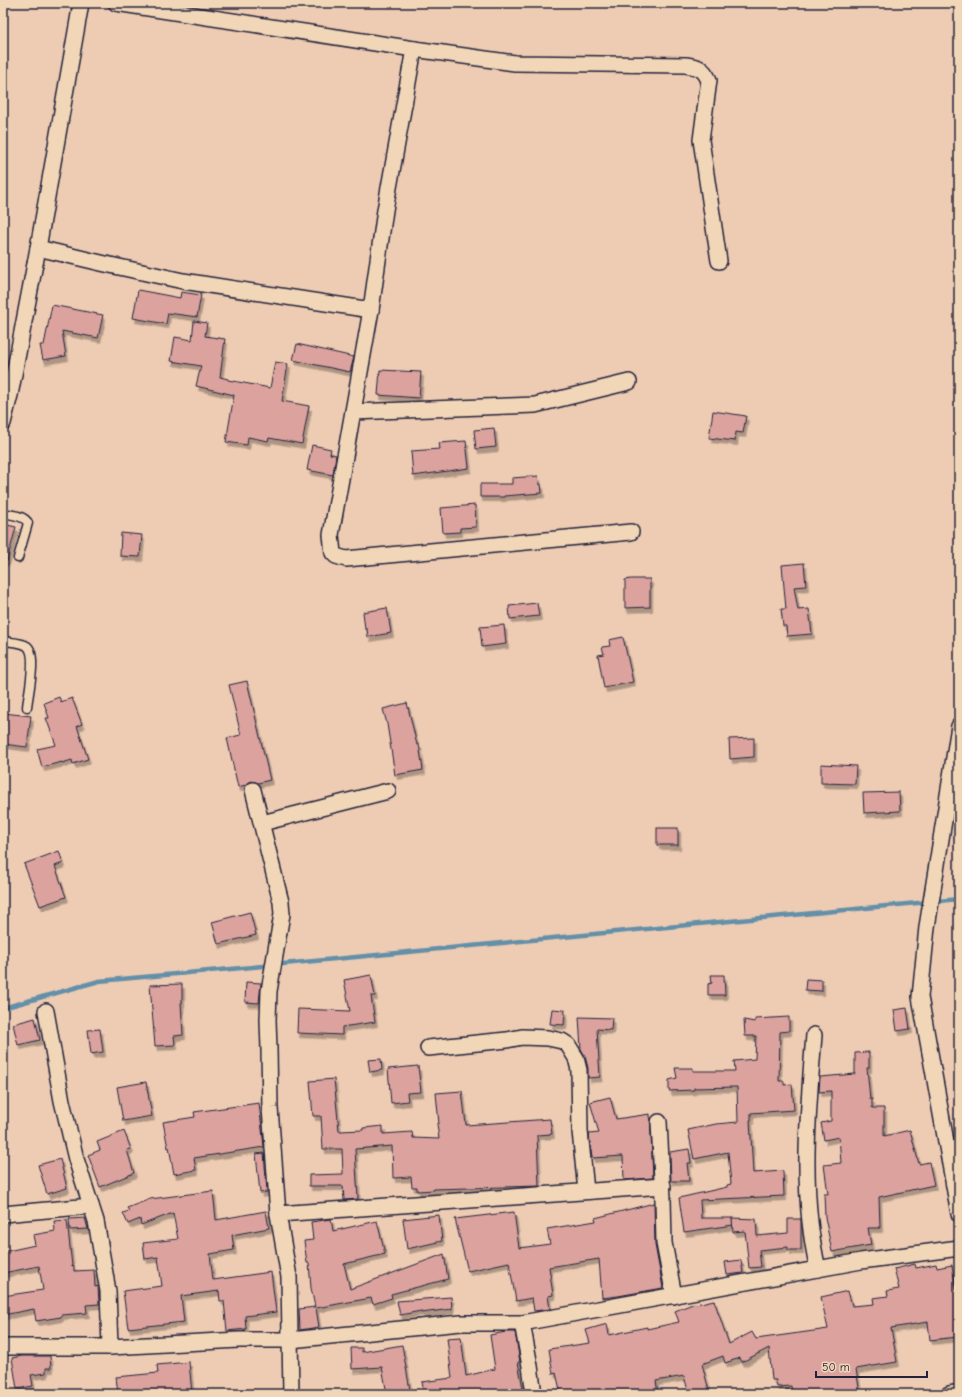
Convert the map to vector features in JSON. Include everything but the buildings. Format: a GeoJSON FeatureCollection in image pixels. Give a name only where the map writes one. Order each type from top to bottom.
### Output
{"type":"FeatureCollection","features":[{"type":"Feature","properties":{"kind":"street"},"geometry":{"type":"LineString","coordinates":[[3,423],[10,395],[38,248],[81,3]]}},
{"type":"Feature","properties":{"kind":"street"},"geometry":{"type":"LineString","coordinates":[[116,3],[515,63],[686,65],[698,67],[705,72],[709,80],[700,140],[719,260]]}},
{"type":"Feature","properties":{"kind":"street"},"geometry":{"type":"LineString","coordinates":[[414,49],[385,210],[371,310],[331,534],[332,553],[346,559],[631,532]]}},
{"type":"Feature","properties":{"kind":"street"},"geometry":{"type":"LineString","coordinates":[[38,248],[183,281],[371,310]]}},
{"type":"Feature","properties":{"kind":"street"},"geometry":{"type":"LineString","coordinates":[[353,412],[535,405],[629,382]]}},
{"type":"Feature","properties":{"kind":"street"},"geometry":{"type":"LineString","coordinates":[[959,726],[932,890],[920,997],[959,1214]]}},
{"type":"Feature","properties":{"kind":"street"},"geometry":{"type":"LineString","coordinates":[[252,790],[281,902],[282,914],[269,991],[268,1020],[270,1108],[278,1214],[289,1277],[290,1394]]}},
{"type":"Feature","properties":{"kind":"street"},"geometry":{"type":"LineString","coordinates":[[262,824],[388,791]]}},
{"type":"Feature","properties":{"kind":"street"},"geometry":{"type":"LineString","coordinates":[[46,1010],[62,1101],[76,1159],[96,1222],[108,1291],[110,1347]]}},
{"type":"Feature","properties":{"kind":"street"},"geometry":{"type":"LineString","coordinates":[[814,1035],[807,1154],[808,1195],[814,1250],[818,1269]]}},
{"type":"Feature","properties":{"kind":"street"},"geometry":{"type":"LineString","coordinates":[[428,1048],[507,1040],[522,1037],[548,1038],[562,1041],[568,1045],[576,1058],[579,1070],[580,1131],[586,1191]]}},
{"type":"Feature","properties":{"kind":"street"},"geometry":{"type":"LineString","coordinates":[[659,1122],[663,1186],[664,1243],[674,1296]]}},
{"type":"Feature","properties":{"kind":"street"},"geometry":{"type":"LineString","coordinates":[[278,1214],[663,1186]]}},
{"type":"Feature","properties":{"kind":"street"},"geometry":{"type":"LineString","coordinates":[[3,1214],[91,1206]]}},
{"type":"Feature","properties":{"kind":"street"},"geometry":{"type":"LineString","coordinates":[[3,1347],[110,1347],[274,1339],[290,1340],[461,1323],[522,1323],[861,1261],[959,1248]]}},
{"type":"Feature","properties":{"kind":"street"},"geometry":{"type":"LineString","coordinates":[[522,1323],[534,1394]]}},
{"type":"Feature","properties":{"kind":"street"},"geometry":{"type":"LineString","coordinates":[[950,1394],[959,1392]]}},
{"type":"Feature","properties":{"kind":"lane"},"geometry":{"type":"LineString","coordinates":[[3,513],[23,518],[28,523],[18,558]]}},
{"type":"Feature","properties":{"kind":"lane"},"geometry":{"type":"LineString","coordinates":[[3,641],[23,644],[30,649],[32,655],[32,669],[27,708]]}},
{"type":"Feature","properties":{"kind":"waterway"},"geometry":{"type":"LineString","coordinates":[[283,964],[959,899]]}},
{"type":"Feature","properties":{"kind":"waterway"},"geometry":{"type":"LineString","coordinates":[[3,1008],[99,981],[263,966]]}}]}
